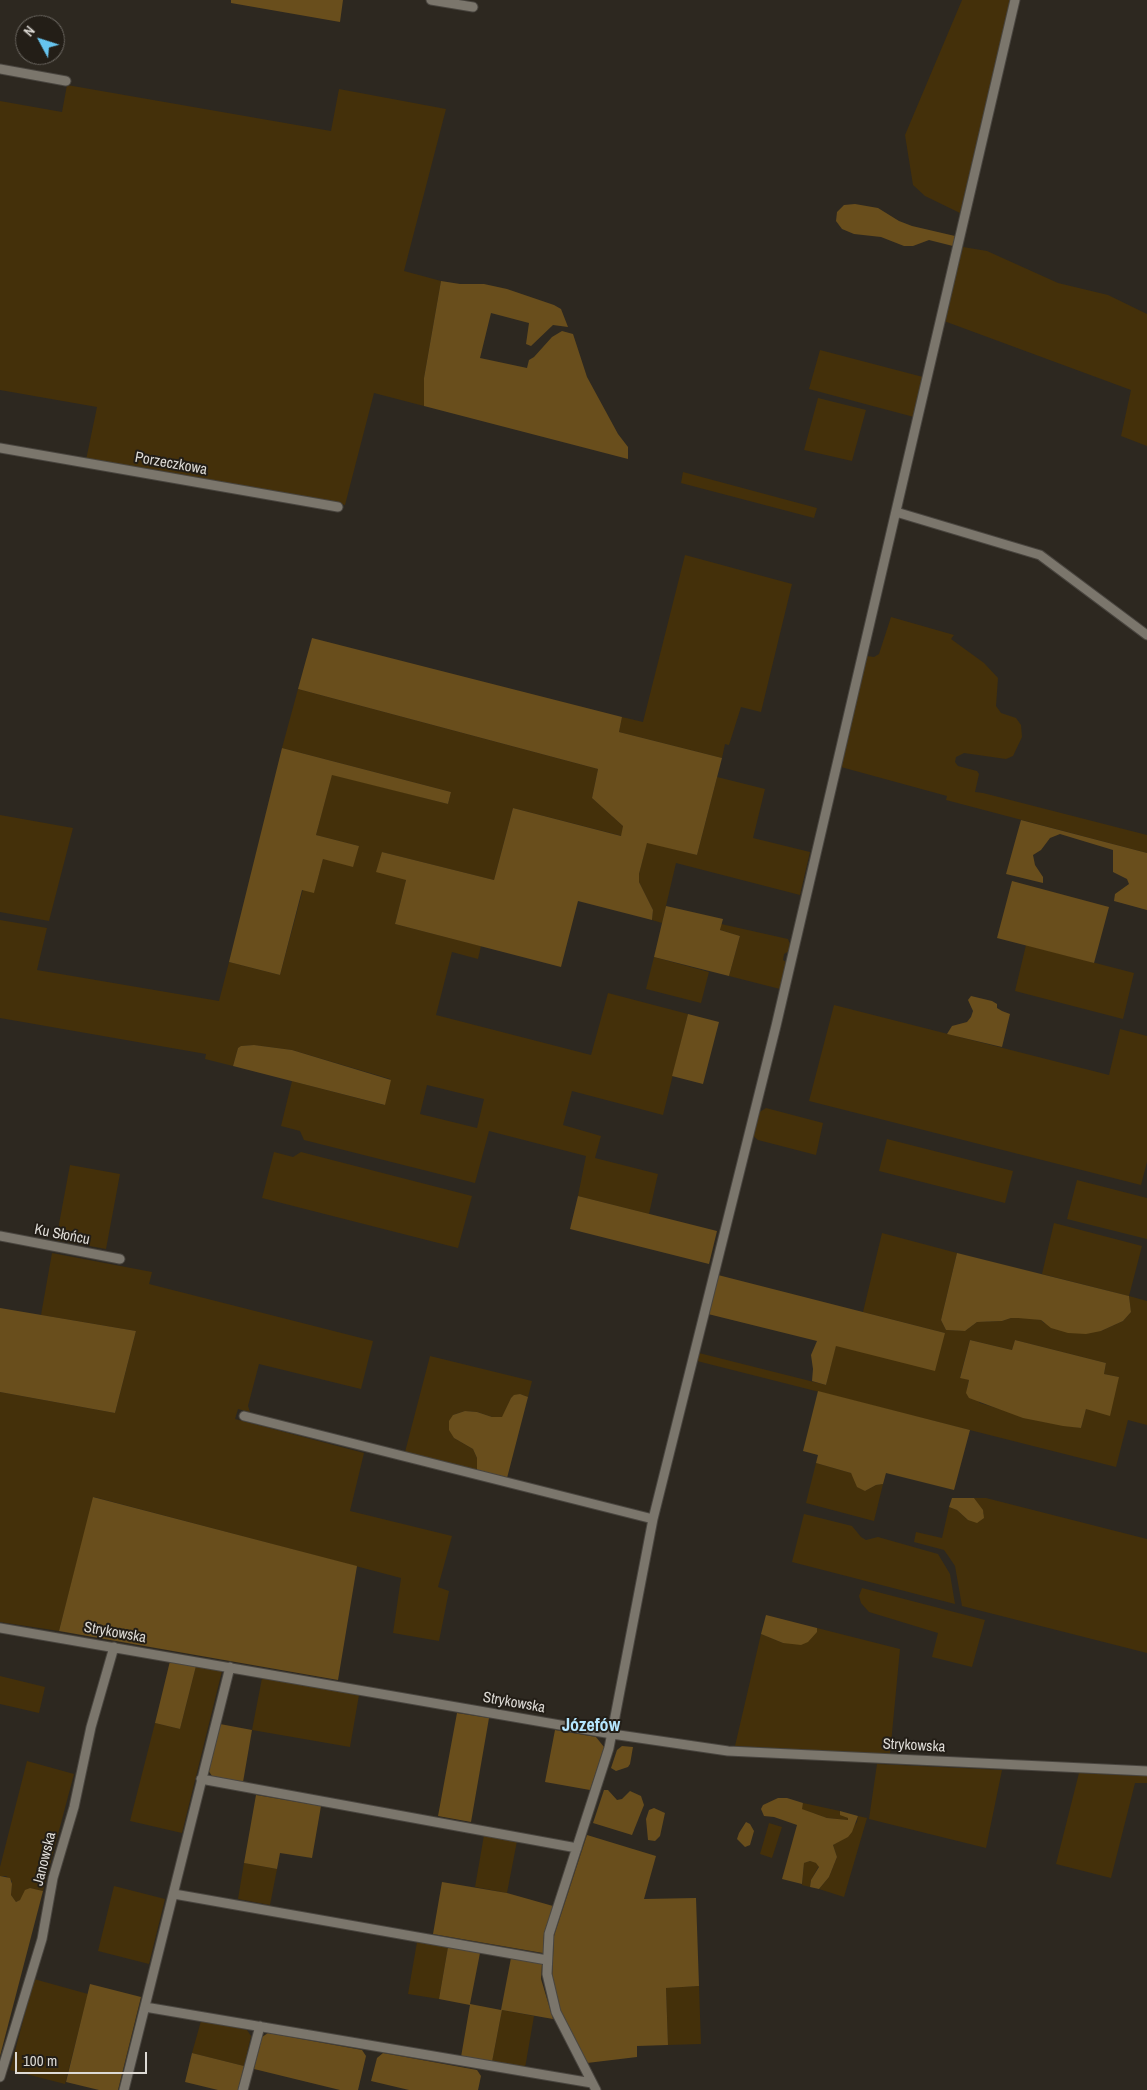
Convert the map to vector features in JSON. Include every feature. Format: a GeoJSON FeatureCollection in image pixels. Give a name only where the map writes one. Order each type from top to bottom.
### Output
{"type":"FeatureCollection","features":[{"type":"Feature","properties":{"kind":"street"},"geometry":{"type":"LineString","coordinates":[[431,0],[473,8]]}},
{"type":"Feature","properties":{"kind":"street"},"geometry":{"type":"LineString","coordinates":[[594,2087],[556,2012],[549,1987],[547,1960],[549,1934],[603,1769],[612,1734],[653,1519],[776,1026],[1015,0]]}},
{"type":"Feature","properties":{"kind":"street"},"geometry":{"type":"LineString","coordinates":[[0,69],[66,81]]}},
{"type":"Feature","properties":{"kind":"street","name":"Porzeczkowa"},"geometry":{"type":"LineString","coordinates":[[0,448],[338,507]]}},
{"type":"Feature","properties":{"kind":"street"},"geometry":{"type":"LineString","coordinates":[[896,512],[1040,555],[1147,635]]}},
{"type":"Feature","properties":{"kind":"street","name":"Ku Słońcu"},"geometry":{"type":"LineString","coordinates":[[0,1236],[120,1259]]}},
{"type":"Feature","properties":{"kind":"street"},"geometry":{"type":"LineString","coordinates":[[244,1416],[653,1519]]}},
{"type":"Feature","properties":{"kind":"street","name":"Strykowska"},"geometry":{"type":"LineString","coordinates":[[0,1628],[612,1734],[728,1751],[1147,1771]]}},
{"type":"Feature","properties":{"kind":"street","name":"Janowska"},"geometry":{"type":"LineString","coordinates":[[0,2077],[42,1939],[53,1878],[74,1807],[90,1727],[114,1647]]}},
{"type":"Feature","properties":{"kind":"street"},"geometry":{"type":"LineString","coordinates":[[124,2090],[230,1667]]}},
{"type":"Feature","properties":{"kind":"street"},"geometry":{"type":"LineString","coordinates":[[201,1779],[578,1848]]}},
{"type":"Feature","properties":{"kind":"street"},"geometry":{"type":"LineString","coordinates":[[174,1894],[547,1960]]}},
{"type":"Feature","properties":{"kind":"street"},"geometry":{"type":"LineString","coordinates":[[145,2007],[594,2087]]}},
{"type":"Feature","properties":{"kind":"street"},"geometry":{"type":"LineString","coordinates":[[243,2090],[260,2026]]}},
{"type":"Feature","properties":{"kind":"shaded area"},"geometry":{"type":"Polygon","coordinates":[[[231,0],[343,0],[340,22],[231,3],[231,0]]]}},
{"type":"Feature","properties":{"kind":"shaded area"},"geometry":{"type":"Polygon","coordinates":[[[962,0],[1011,0],[960,213],[925,196],[913,185],[905,135],[962,0]]]}},
{"type":"Feature","properties":{"kind":"shaded area"},"geometry":{"type":"Polygon","coordinates":[[[67,85],[331,131],[339,89],[446,109],[404,271],[441,281],[424,378],[424,406],[374,393],[345,505],[86,460],[97,407],[0,390],[0,101],[62,112],[67,85]]]}},
{"type":"Feature","properties":{"kind":"shaded area"},"geometry":{"type":"Polygon","coordinates":[[[855,204],[878,208],[899,221],[912,226],[955,236],[953,246],[929,240],[913,246],[904,246],[881,237],[854,234],[842,229],[836,221],[837,212],[844,205],[855,204]]]}},
{"type":"Feature","properties":{"kind":"shaded area"},"geometry":{"type":"Polygon","coordinates":[[[963,247],[987,251],[1058,283],[1108,295],[1147,314],[1147,446],[1121,436],[1131,390],[944,321],[963,247]]]}},
{"type":"Feature","properties":{"kind":"shaded area"},"geometry":{"type":"Polygon","coordinates":[[[441,281],[460,284],[484,284],[507,289],[561,309],[568,327],[553,325],[531,346],[526,344],[529,323],[491,313],[480,358],[527,368],[529,360],[552,337],[562,331],[573,334],[587,377],[618,434],[628,447],[628,459],[424,406],[424,378],[441,281]]]}},
{"type":"Feature","properties":{"kind":"shaded area"},"geometry":{"type":"Polygon","coordinates":[[[820,350],[923,377],[914,417],[809,389],[820,350]]]}},
{"type":"Feature","properties":{"kind":"shaded area"},"geometry":{"type":"Polygon","coordinates":[[[818,398],[866,410],[852,461],[804,450],[818,398]]]}},
{"type":"Feature","properties":{"kind":"shaded area"},"geometry":{"type":"Polygon","coordinates":[[[683,472],[817,508],[814,518],[681,483],[683,472]]]}},
{"type":"Feature","properties":{"kind":"shaded area"},"geometry":{"type":"Polygon","coordinates":[[[685,555],[792,584],[761,712],[741,707],[729,745],[725,744],[722,758],[619,732],[622,717],[643,722],[685,555]]]}},
{"type":"Feature","properties":{"kind":"shaded area"},"geometry":{"type":"Polygon","coordinates":[[[891,617],[954,635],[951,639],[984,663],[998,678],[996,706],[1001,713],[1016,718],[1021,725],[1022,737],[1013,756],[1006,759],[964,753],[956,757],[955,762],[958,766],[977,771],[979,774],[975,792],[1147,835],[1147,853],[946,800],[947,796],[841,767],[867,656],[874,657],[879,654],[891,617]]]}},
{"type":"Feature","properties":{"kind":"shaded area"},"geometry":{"type":"Polygon","coordinates":[[[312,638],[622,717],[619,732],[722,758],[697,855],[647,843],[639,874],[639,882],[653,910],[652,920],[578,901],[561,967],[395,924],[406,880],[376,872],[382,852],[494,880],[513,808],[621,836],[623,826],[592,798],[598,769],[298,689],[312,638]]]}},
{"type":"Feature","properties":{"kind":"shaded area"},"geometry":{"type":"Polygon","coordinates":[[[298,689],[598,769],[592,798],[623,826],[622,836],[513,808],[494,880],[382,852],[406,880],[395,924],[481,946],[478,959],[452,952],[436,1015],[591,1055],[608,993],[688,1014],[663,1115],[572,1091],[563,1125],[601,1136],[595,1158],[658,1174],[649,1214],[578,1196],[586,1156],[489,1131],[475,1183],[304,1140],[300,1131],[281,1126],[292,1081],[384,1105],[390,1079],[292,1050],[254,1045],[242,1046],[238,1048],[233,1066],[205,1059],[206,1054],[0,1018],[0,920],[47,928],[37,970],[219,1001],[229,962],[280,975],[303,889],[314,892],[323,859],[359,846],[316,835],[332,774],[448,804],[451,792],[282,748],[298,689]],[[427,1085],[420,1114],[477,1128],[484,1099],[427,1085]]]}},
{"type":"Feature","properties":{"kind":"shaded area"},"geometry":{"type":"Polygon","coordinates":[[[282,748],[451,792],[448,804],[332,775],[316,835],[359,846],[353,867],[323,859],[314,893],[302,890],[280,975],[229,962],[282,748]]]}},
{"type":"Feature","properties":{"kind":"shaded area"},"geometry":{"type":"Polygon","coordinates":[[[717,777],[765,789],[753,838],[810,852],[800,895],[676,863],[662,923],[652,920],[653,910],[639,882],[639,874],[647,842],[697,855],[717,777]]]}},
{"type":"Feature","properties":{"kind":"shaded area"},"geometry":{"type":"Polygon","coordinates":[[[0,815],[73,828],[49,921],[0,912],[0,815]]]}},
{"type":"Feature","properties":{"kind":"shaded area"},"geometry":{"type":"Polygon","coordinates":[[[1021,820],[1147,853],[1147,910],[1114,901],[1115,894],[1129,884],[1127,879],[1113,872],[1113,850],[1060,834],[1050,838],[1041,850],[1033,855],[1035,865],[1043,877],[1043,883],[1006,874],[1021,820]]]}},
{"type":"Feature","properties":{"kind":"shaded area"},"geometry":{"type":"Polygon","coordinates":[[[1012,881],[1109,907],[1094,963],[997,938],[1012,881]]]}},
{"type":"Feature","properties":{"kind":"shaded area"},"geometry":{"type":"Polygon","coordinates":[[[666,906],[723,919],[720,930],[740,936],[729,976],[654,957],[666,906]]]}},
{"type":"Feature","properties":{"kind":"shaded area"},"geometry":{"type":"Polygon","coordinates":[[[721,924],[788,939],[790,944],[789,951],[784,954],[783,960],[786,962],[780,989],[729,976],[740,936],[720,930],[721,924]]]}},
{"type":"Feature","properties":{"kind":"shaded area"},"geometry":{"type":"Polygon","coordinates":[[[1026,945],[1134,973],[1123,1019],[1015,991],[1026,945]]]}},
{"type":"Feature","properties":{"kind":"shaded area"},"geometry":{"type":"Polygon","coordinates":[[[654,957],[709,972],[701,1003],[646,989],[654,957]]]}},
{"type":"Feature","properties":{"kind":"shaded area"},"geometry":{"type":"Polygon","coordinates":[[[971,996],[992,1001],[997,1004],[997,1008],[1010,1014],[1002,1047],[947,1034],[952,1026],[967,1022],[971,1017],[973,1011],[968,1000],[971,996]]]}},
{"type":"Feature","properties":{"kind":"shaded area"},"geometry":{"type":"Polygon","coordinates":[[[834,1005],[1109,1075],[1120,1029],[1147,1036],[1147,1162],[1141,1185],[809,1101],[834,1005]]]}},
{"type":"Feature","properties":{"kind":"shaded area"},"geometry":{"type":"Polygon","coordinates":[[[688,1014],[719,1022],[703,1084],[672,1076],[688,1014]]]}},
{"type":"Feature","properties":{"kind":"shaded area"},"geometry":{"type":"Polygon","coordinates":[[[254,1045],[292,1050],[391,1080],[385,1105],[233,1066],[238,1048],[254,1045]]]}},
{"type":"Feature","properties":{"kind":"shaded area"},"geometry":{"type":"Polygon","coordinates":[[[766,1108],[823,1123],[816,1155],[758,1140],[752,1135],[758,1113],[766,1108]]]}},
{"type":"Feature","properties":{"kind":"shaded area"},"geometry":{"type":"Polygon","coordinates":[[[887,1139],[1013,1171],[1005,1203],[879,1171],[887,1139]]]}},
{"type":"Feature","properties":{"kind":"shaded area"},"geometry":{"type":"Polygon","coordinates":[[[274,1152],[293,1157],[301,1152],[472,1196],[458,1248],[262,1198],[274,1152]]]}},
{"type":"Feature","properties":{"kind":"shaded area"},"geometry":{"type":"Polygon","coordinates":[[[70,1165],[120,1174],[106,1249],[56,1240],[70,1165]]]}},
{"type":"Feature","properties":{"kind":"shaded area"},"geometry":{"type":"Polygon","coordinates":[[[1077,1180],[1147,1198],[1147,1239],[1067,1219],[1077,1180]]]}},
{"type":"Feature","properties":{"kind":"shaded area"},"geometry":{"type":"Polygon","coordinates":[[[578,1196],[717,1231],[709,1264],[570,1229],[578,1196]]]}},
{"type":"Feature","properties":{"kind":"shaded area"},"geometry":{"type":"Polygon","coordinates":[[[1054,1223],[1142,1246],[1129,1296],[1042,1274],[1054,1223]]]}},
{"type":"Feature","properties":{"kind":"shaded area"},"geometry":{"type":"Polygon","coordinates":[[[882,1233],[957,1253],[941,1320],[946,1330],[965,1331],[977,1322],[1029,1318],[1041,1320],[1044,1323],[1101,1331],[1123,1321],[1131,1312],[1129,1296],[1147,1301],[1147,1425],[1128,1420],[1116,1467],[697,1361],[699,1353],[826,1385],[836,1345],[945,1333],[863,1312],[882,1233]],[[970,1340],[960,1377],[969,1380],[967,1388],[980,1403],[1040,1421],[1081,1428],[1086,1409],[1119,1377],[1104,1374],[1106,1363],[1015,1340],[1012,1350],[970,1340]]]}},
{"type":"Feature","properties":{"kind":"shaded area"},"geometry":{"type":"Polygon","coordinates":[[[52,1253],[152,1272],[149,1284],[373,1341],[361,1389],[259,1364],[248,1406],[250,1412],[238,1409],[235,1419],[364,1453],[350,1511],[452,1536],[438,1587],[449,1591],[439,1641],[393,1633],[401,1578],[94,1497],[59,1631],[0,1622],[0,1392],[115,1413],[136,1331],[41,1315],[52,1253]]]}},
{"type":"Feature","properties":{"kind":"shaded area"},"geometry":{"type":"Polygon","coordinates":[[[957,1253],[1129,1296],[1131,1312],[1123,1321],[1101,1331],[1086,1334],[1068,1333],[1051,1328],[1041,1320],[1018,1318],[977,1322],[965,1331],[946,1330],[941,1320],[957,1253]]]}},
{"type":"Feature","properties":{"kind":"shaded area"},"geometry":{"type":"Polygon","coordinates":[[[718,1275],[945,1333],[935,1371],[836,1346],[826,1385],[812,1381],[811,1355],[817,1341],[708,1314],[718,1275]]]}},
{"type":"Feature","properties":{"kind":"shaded area"},"geometry":{"type":"Polygon","coordinates":[[[0,1308],[136,1331],[115,1413],[0,1392],[0,1308]]]}},
{"type":"Feature","properties":{"kind":"shaded area"},"geometry":{"type":"Polygon","coordinates":[[[970,1340],[1012,1350],[1015,1340],[1106,1363],[1104,1374],[1119,1377],[1110,1416],[1086,1409],[1081,1428],[1063,1426],[1023,1418],[969,1398],[966,1393],[969,1380],[960,1378],[970,1340]]]}},
{"type":"Feature","properties":{"kind":"shaded area"},"geometry":{"type":"Polygon","coordinates":[[[430,1356],[532,1381],[528,1397],[520,1394],[511,1398],[503,1417],[492,1417],[477,1412],[465,1411],[453,1415],[454,1438],[473,1449],[477,1458],[477,1471],[405,1452],[430,1356]]]}},
{"type":"Feature","properties":{"kind":"shaded area"},"geometry":{"type":"Polygon","coordinates":[[[818,1391],[970,1430],[954,1490],[886,1473],[883,1484],[876,1485],[865,1491],[857,1487],[851,1473],[816,1463],[818,1455],[803,1451],[818,1391]]]}},
{"type":"Feature","properties":{"kind":"shaded area"},"geometry":{"type":"Polygon","coordinates":[[[520,1394],[528,1397],[507,1478],[477,1471],[477,1458],[473,1449],[454,1438],[449,1430],[449,1421],[453,1415],[465,1411],[477,1412],[492,1417],[502,1417],[511,1398],[514,1395],[520,1394]]]}},
{"type":"Feature","properties":{"kind":"shaded area"},"geometry":{"type":"Polygon","coordinates":[[[816,1463],[851,1473],[865,1491],[876,1485],[883,1484],[874,1521],[806,1503],[816,1463]]]}},
{"type":"Feature","properties":{"kind":"shaded area"},"geometry":{"type":"Polygon","coordinates":[[[93,1497],[357,1566],[338,1680],[59,1631],[93,1497]]]}},
{"type":"Feature","properties":{"kind":"shaded area"},"geometry":{"type":"Polygon","coordinates":[[[952,1498],[974,1498],[983,1510],[984,1518],[977,1523],[968,1520],[957,1510],[949,1507],[952,1498]]]}},
{"type":"Feature","properties":{"kind":"shaded area"},"geometry":{"type":"Polygon","coordinates":[[[974,1498],[986,1498],[1147,1539],[1147,1653],[962,1606],[955,1566],[944,1550],[914,1542],[916,1532],[942,1538],[949,1507],[957,1510],[968,1520],[984,1514],[974,1498]]]}},
{"type":"Feature","properties":{"kind":"shaded area"},"geometry":{"type":"Polygon","coordinates":[[[804,1514],[852,1526],[866,1540],[878,1537],[938,1554],[950,1574],[955,1604],[792,1562],[804,1514]]]}},
{"type":"Feature","properties":{"kind":"shaded area"},"geometry":{"type":"Polygon","coordinates":[[[862,1588],[985,1620],[972,1667],[932,1657],[938,1633],[869,1612],[861,1603],[859,1596],[862,1588]]]}},
{"type":"Feature","properties":{"kind":"shaded area"},"geometry":{"type":"Polygon","coordinates":[[[766,1615],[817,1628],[817,1632],[808,1642],[801,1645],[783,1643],[761,1634],[766,1615]]]}},
{"type":"Feature","properties":{"kind":"shaded area"},"geometry":{"type":"Polygon","coordinates":[[[817,1628],[900,1649],[890,1754],[735,1746],[761,1634],[783,1643],[817,1632],[817,1628]]]}},
{"type":"Feature","properties":{"kind":"shaded area"},"geometry":{"type":"Polygon","coordinates":[[[170,1661],[196,1666],[180,1729],[155,1723],[170,1661]]]}},
{"type":"Feature","properties":{"kind":"shaded area"},"geometry":{"type":"Polygon","coordinates":[[[196,1666],[222,1671],[182,1833],[130,1821],[155,1723],[180,1729],[196,1666]]]}},
{"type":"Feature","properties":{"kind":"shaded area"},"geometry":{"type":"Polygon","coordinates":[[[0,1676],[45,1687],[39,1713],[0,1704],[0,1676]]]}},
{"type":"Feature","properties":{"kind":"shaded area"},"geometry":{"type":"Polygon","coordinates":[[[262,1678],[359,1695],[350,1747],[252,1730],[262,1678]]]}},
{"type":"Feature","properties":{"kind":"shaded area"},"geometry":{"type":"Polygon","coordinates":[[[457,1713],[489,1718],[471,1822],[438,1816],[457,1713]]]}},
{"type":"Feature","properties":{"kind":"shaded area"},"geometry":{"type":"Polygon","coordinates":[[[220,1724],[252,1730],[243,1782],[212,1776],[208,1770],[220,1724]]]}},
{"type":"Feature","properties":{"kind":"shaded area"},"geometry":{"type":"Polygon","coordinates":[[[555,1730],[596,1737],[604,1747],[590,1790],[545,1782],[555,1730]]]}},
{"type":"Feature","properties":{"kind":"shaded area"},"geometry":{"type":"Polygon","coordinates":[[[622,1746],[633,1747],[630,1764],[628,1767],[616,1771],[611,1768],[617,1750],[622,1746]]]}},
{"type":"Feature","properties":{"kind":"shaded area"},"geometry":{"type":"Polygon","coordinates":[[[27,1761],[74,1774],[43,1891],[29,1888],[20,1900],[16,1902],[11,1895],[12,1881],[6,1876],[0,1876],[0,1867],[27,1761]]]}},
{"type":"Feature","properties":{"kind":"shaded area"},"geometry":{"type":"Polygon","coordinates":[[[877,1764],[1002,1770],[986,1848],[869,1819],[877,1764]]]}},
{"type":"Feature","properties":{"kind":"shaded area"},"geometry":{"type":"Polygon","coordinates":[[[1079,1773],[1137,1776],[1137,1774],[1147,1774],[1147,1783],[1135,1783],[1111,1878],[1056,1864],[1079,1773]]]}},
{"type":"Feature","properties":{"kind":"shaded area"},"geometry":{"type":"Polygon","coordinates":[[[604,1790],[608,1790],[617,1800],[622,1799],[630,1791],[641,1796],[644,1805],[632,1835],[593,1823],[604,1790]]]}},
{"type":"Feature","properties":{"kind":"shaded area"},"geometry":{"type":"Polygon","coordinates":[[[256,1795],[321,1806],[312,1858],[280,1853],[277,1869],[244,1863],[256,1795]]]}},
{"type":"Feature","properties":{"kind":"shaded area"},"geometry":{"type":"Polygon","coordinates":[[[778,1798],[787,1798],[803,1803],[802,1809],[827,1818],[848,1820],[848,1818],[840,1815],[840,1811],[858,1816],[848,1837],[833,1845],[837,1857],[829,1877],[819,1889],[810,1887],[811,1880],[819,1867],[816,1863],[810,1861],[804,1863],[802,1884],[782,1879],[797,1825],[774,1817],[764,1816],[761,1809],[763,1805],[778,1798]]]}},
{"type":"Feature","properties":{"kind":"shaded area"},"geometry":{"type":"Polygon","coordinates":[[[803,1803],[840,1811],[848,1820],[827,1818],[801,1809],[803,1803]]]}},
{"type":"Feature","properties":{"kind":"shaded area"},"geometry":{"type":"Polygon","coordinates":[[[654,1808],[665,1813],[660,1836],[655,1841],[648,1840],[646,1819],[649,1810],[654,1808]]]}},
{"type":"Feature","properties":{"kind":"shaded area"},"geometry":{"type":"Polygon","coordinates":[[[858,1816],[867,1818],[844,1897],[819,1889],[829,1877],[837,1857],[833,1845],[843,1839],[857,1822],[858,1816]]]}},
{"type":"Feature","properties":{"kind":"shaded area"},"geometry":{"type":"Polygon","coordinates":[[[746,1822],[750,1824],[754,1831],[750,1845],[745,1847],[737,1839],[746,1822]]]}},
{"type":"Feature","properties":{"kind":"shaded area"},"geometry":{"type":"Polygon","coordinates":[[[769,1823],[782,1827],[772,1858],[760,1854],[769,1823]]]}},
{"type":"Feature","properties":{"kind":"shaded area"},"geometry":{"type":"Polygon","coordinates":[[[484,1835],[517,1841],[507,1893],[475,1887],[484,1835]]]}},
{"type":"Feature","properties":{"kind":"shaded area"},"geometry":{"type":"Polygon","coordinates":[[[587,1835],[656,1856],[644,1899],[696,1898],[699,1986],[666,1988],[668,2045],[637,2046],[637,2057],[587,2063],[563,2020],[552,1979],[554,1936],[587,1835]]]}},
{"type":"Feature","properties":{"kind":"shaded area"},"geometry":{"type":"Polygon","coordinates":[[[810,1861],[817,1863],[819,1866],[811,1880],[810,1887],[802,1885],[804,1863],[810,1861]]]}},
{"type":"Feature","properties":{"kind":"shaded area"},"geometry":{"type":"Polygon","coordinates":[[[244,1863],[277,1869],[270,1905],[238,1899],[244,1863]]]}},
{"type":"Feature","properties":{"kind":"shaded area"},"geometry":{"type":"Polygon","coordinates":[[[0,1876],[10,1878],[12,1884],[11,1895],[16,1902],[20,1900],[25,1890],[30,1888],[43,1891],[0,2056],[0,1876]]]}},
{"type":"Feature","properties":{"kind":"shaded area"},"geometry":{"type":"Polygon","coordinates":[[[442,1882],[507,1893],[553,1906],[544,1934],[543,1953],[433,1934],[442,1882]]]}},
{"type":"Feature","properties":{"kind":"shaded area"},"geometry":{"type":"Polygon","coordinates":[[[114,1886],[165,1899],[149,1964],[98,1951],[114,1886]]]}},
{"type":"Feature","properties":{"kind":"shaded area"},"geometry":{"type":"Polygon","coordinates":[[[417,1942],[448,1947],[439,1999],[408,1994],[417,1942]]]}},
{"type":"Feature","properties":{"kind":"shaded area"},"geometry":{"type":"Polygon","coordinates":[[[448,1947],[480,1953],[470,2004],[501,2010],[511,1958],[542,1964],[541,1979],[553,2019],[502,2010],[492,2062],[461,2057],[470,2005],[439,1999],[448,1947]]]}},
{"type":"Feature","properties":{"kind":"shaded area"},"geometry":{"type":"Polygon","coordinates":[[[34,1979],[88,1994],[65,2084],[10,2070],[34,1979]]]}},
{"type":"Feature","properties":{"kind":"shaded area"},"geometry":{"type":"Polygon","coordinates":[[[90,1984],[141,1997],[118,2090],[99,2090],[66,2082],[90,1984]]]}},
{"type":"Feature","properties":{"kind":"shaded area"},"geometry":{"type":"Polygon","coordinates":[[[699,1986],[701,2044],[668,2045],[666,1988],[699,1986]]]}},
{"type":"Feature","properties":{"kind":"shaded area"},"geometry":{"type":"Polygon","coordinates":[[[502,2010],[534,2016],[525,2068],[492,2062],[502,2010]]]}},
{"type":"Feature","properties":{"kind":"shaded area"},"geometry":{"type":"Polygon","coordinates":[[[201,2021],[247,2030],[251,2036],[244,2066],[192,2053],[201,2021]]]}},
{"type":"Feature","properties":{"kind":"shaded area"},"geometry":{"type":"Polygon","coordinates":[[[268,2033],[362,2050],[366,2056],[358,2090],[340,2090],[254,2069],[262,2037],[268,2033]]]}},
{"type":"Feature","properties":{"kind":"shaded area"},"geometry":{"type":"Polygon","coordinates":[[[192,2053],[244,2066],[238,2090],[218,2090],[185,2082],[192,2053]]]}},
{"type":"Feature","properties":{"kind":"shaded area"},"geometry":{"type":"Polygon","coordinates":[[[383,2053],[477,2070],[481,2076],[478,2090],[409,2090],[371,2081],[377,2058],[383,2053]]]}},
{"type":"Feature","properties":{"kind":"district","name":"Józefów"},"geometry":{"type":"Point","coordinates":[591,1726]}}]}
